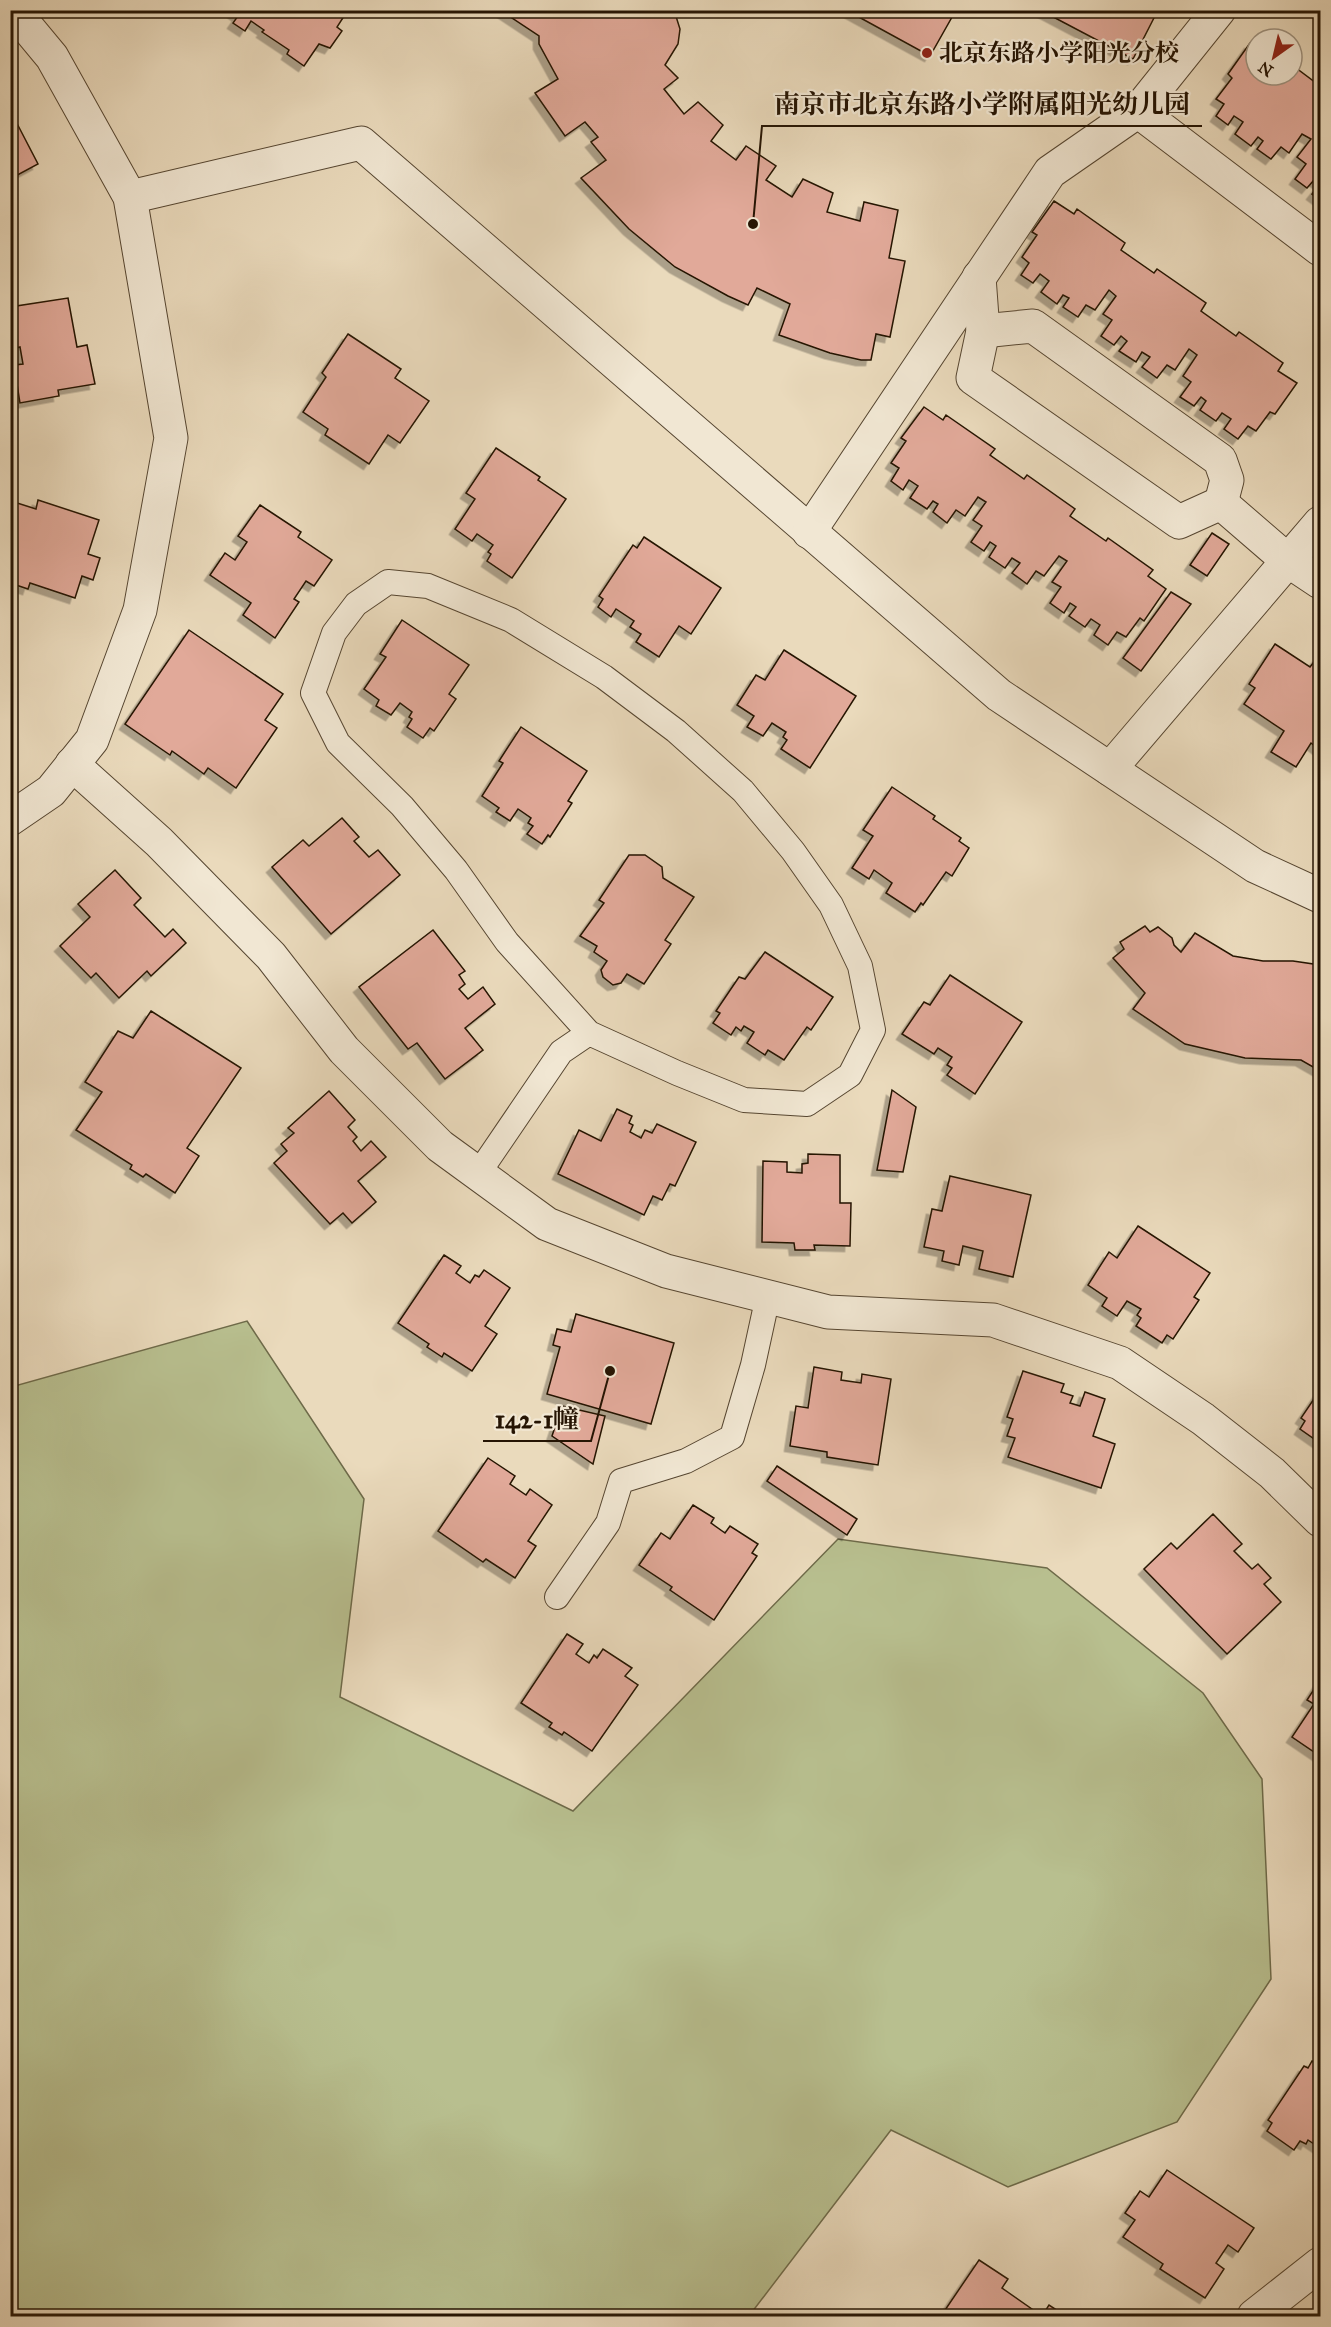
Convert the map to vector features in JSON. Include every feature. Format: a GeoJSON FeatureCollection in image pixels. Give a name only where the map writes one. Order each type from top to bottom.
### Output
{"type":"FeatureCollection","features":[{"type":"Feature","properties":{"kind":"street"},"geometry":{"type":"LineString","coordinates":[[10,819],[51,791],[92,740],[140,610],[171,438],[130,197],[52,57],[13,10]]}},
{"type":"Feature","properties":{"kind":"street"},"geometry":{"type":"LineString","coordinates":[[809,532],[1050,172],[1138,111],[1219,10]]}},
{"type":"Feature","properties":{"kind":"street"},"geometry":{"type":"LineString","coordinates":[[1138,111],[1320,249]]}},
{"type":"Feature","properties":{"kind":"street"},"geometry":{"type":"LineString","coordinates":[[130,197],[361,143],[999,695],[1254,866],[1320,896]]}},
{"type":"Feature","properties":{"kind":"street"},"geometry":{"type":"LineString","coordinates":[[979,278],[983,331],[973,378],[1179,522],[1221,503]]}},
{"type":"Feature","properties":{"kind":"street"},"geometry":{"type":"LineString","coordinates":[[983,331],[1033,326],[1220,460],[1227,480],[1221,503]]}},
{"type":"Feature","properties":{"kind":"street"},"geometry":{"type":"LineString","coordinates":[[1221,503],[1287,560],[1320,582]]}},
{"type":"Feature","properties":{"kind":"street"},"geometry":{"type":"LineString","coordinates":[[1110,769],[1320,523]]}},
{"type":"Feature","properties":{"kind":"street"},"geometry":{"type":"LineString","coordinates":[[72,764],[159,842],[271,956],[344,1050],[440,1146],[547,1224],[666,1270],[828,1311],[993,1320],[1120,1363],[1203,1419],[1272,1473],[1320,1520]]}},
{"type":"Feature","properties":{"kind":"street"},"geometry":{"type":"LineString","coordinates":[[1254,2316],[1320,2264]]}},
{"type":"Feature","properties":{"kind":"lane"},"geometry":{"type":"LineString","coordinates":[[388,582],[428,586],[511,620],[604,677],[676,731],[743,790],[793,851],[831,905],[860,966],[873,1030],[850,1075],[807,1104],[744,1100],[677,1073],[589,1033],[507,942],[456,870],[402,806],[338,743],[313,693],[334,633],[356,604],[388,582]]}},
{"type":"Feature","properties":{"kind":"lane"},"geometry":{"type":"LineString","coordinates":[[478,1174],[561,1052],[589,1033]]}},
{"type":"Feature","properties":{"kind":"lane"},"geometry":{"type":"LineString","coordinates":[[557,1597],[608,1523],[621,1481],[686,1461],[732,1437],[753,1365],[768,1296]]}},
{"type":"Feature","properties":{"kind":"green space"},"geometry":{"type":"Polygon","coordinates":[[[247,1321],[364,1499],[340,1697],[573,1811],[838,1539],[1047,1568],[1203,1693],[1262,1779],[1271,1979],[1177,2122],[1008,2187],[891,2130],[749,2316],[11,2316],[11,1387],[247,1321]]]}},
{"type":"Feature","properties":{"kind":"building"},"geometry":{"type":"Polygon","coordinates":[[[230,10],[348,10],[337,27],[342,31],[330,48],[319,44],[304,66],[287,54],[289,50],[262,32],[264,30],[251,21],[245,31],[233,23],[238,16],[230,10]]]}},
{"type":"Feature","properties":{"kind":"building"},"geometry":{"type":"Polygon","coordinates":[[[500,10],[674,10],[680,29],[678,44],[665,65],[678,78],[664,89],[684,114],[698,102],[723,125],[711,141],[736,160],[746,146],[776,166],[766,180],[792,197],[803,179],[833,193],[827,212],[860,221],[864,202],[898,210],[889,258],[905,261],[890,337],[876,334],[871,360],[830,353],[779,335],[790,304],[757,288],[748,305],[728,296],[675,267],[629,229],[581,178],[606,160],[591,142],[598,137],[585,122],[565,136],[535,93],[558,79],[539,44],[539,36],[500,10]]]}},
{"type":"Feature","properties":{"kind":"building"},"geometry":{"type":"Polygon","coordinates":[[[846,10],[956,10],[930,56],[846,10]]]}},
{"type":"Feature","properties":{"kind":"building"},"geometry":{"type":"Polygon","coordinates":[[[1040,10],[1158,10],[1133,59],[1040,10]]]}},
{"type":"Feature","properties":{"kind":"building"},"geometry":{"type":"Polygon","coordinates":[[[1244,51],[1244,87],[1304,87],[1304,74],[1320,86],[1316,93],[1320,96],[1320,184],[1314,180],[1307,188],[1295,179],[1306,164],[1297,157],[1311,139],[1302,134],[1289,153],[1281,147],[1271,159],[1257,149],[1263,141],[1258,137],[1251,146],[1235,134],[1243,122],[1234,116],[1228,125],[1216,116],[1224,104],[1216,99],[1232,78],[1228,74],[1244,51]]]}},
{"type":"Feature","properties":{"kind":"building"},"geometry":{"type":"Polygon","coordinates":[[[10,110],[38,164],[10,179],[10,110]]]}},
{"type":"Feature","properties":{"kind":"building"},"geometry":{"type":"Polygon","coordinates":[[[1320,184],[1320,200],[1312,194],[1320,184]]]}},
{"type":"Feature","properties":{"kind":"building"},"geometry":{"type":"Polygon","coordinates":[[[1054,201],[1074,214],[1077,209],[1125,243],[1121,250],[1154,273],[1157,269],[1206,303],[1201,311],[1236,336],[1239,332],[1283,363],[1278,371],[1297,383],[1275,414],[1270,412],[1256,431],[1248,426],[1238,439],[1224,429],[1231,419],[1222,413],[1216,421],[1200,410],[1206,401],[1201,397],[1194,406],[1180,397],[1191,382],[1183,376],[1197,355],[1189,349],[1175,370],[1167,365],[1157,378],[1142,367],[1150,357],[1142,352],[1136,362],[1119,351],[1127,341],[1121,336],[1114,345],[1101,336],[1112,320],[1103,314],[1116,296],[1109,290],[1095,310],[1086,305],[1078,317],[1063,307],[1069,298],[1063,295],[1057,304],[1041,292],[1049,281],[1040,274],[1033,283],[1021,275],[1029,263],[1022,257],[1037,235],[1032,232],[1054,201]]]}},
{"type":"Feature","properties":{"kind":"building"},"geometry":{"type":"Polygon","coordinates":[[[68,298],[77,347],[87,345],[95,384],[58,390],[59,396],[20,403],[14,365],[23,364],[20,347],[12,349],[10,307],[68,298]]]}},
{"type":"Feature","properties":{"kind":"building"},"geometry":{"type":"Polygon","coordinates":[[[348,334],[401,369],[395,378],[429,401],[400,443],[388,435],[369,464],[325,435],[328,429],[303,412],[326,377],[322,373],[348,334]]]}},
{"type":"Feature","properties":{"kind":"building"},"geometry":{"type":"Polygon","coordinates":[[[924,407],[943,420],[946,415],[995,449],[990,455],[1024,479],[1027,475],[1075,509],[1070,516],[1106,541],[1108,538],[1153,570],[1148,576],[1166,589],[1144,621],[1140,618],[1126,637],[1117,632],[1108,645],[1094,635],[1100,625],[1091,619],[1085,627],[1069,616],[1076,607],[1070,603],[1064,613],[1050,603],[1061,587],[1052,582],[1067,561],[1059,556],[1044,576],[1036,571],[1027,584],[1012,573],[1020,563],[1012,558],[1005,568],[989,557],[996,546],[990,542],[984,551],[971,542],[982,526],[973,520],[986,502],[978,497],[965,516],[956,510],[947,523],[933,512],[938,504],[933,501],[927,509],[910,498],[918,486],[909,480],[903,490],[891,481],[899,468],[891,463],[906,441],[901,438],[924,407]]]}},
{"type":"Feature","properties":{"kind":"building"},"geometry":{"type":"Polygon","coordinates":[[[496,448],[540,477],[538,480],[566,499],[512,578],[487,561],[491,554],[488,552],[493,545],[477,534],[472,541],[455,529],[475,499],[466,493],[496,448]]]}},
{"type":"Feature","properties":{"kind":"building"},"geometry":{"type":"Polygon","coordinates":[[[38,500],[99,520],[88,554],[100,558],[93,580],[82,576],[75,598],[30,583],[28,589],[10,583],[11,501],[36,509],[38,500]]]}},
{"type":"Feature","properties":{"kind":"building"},"geometry":{"type":"Polygon","coordinates":[[[260,505],[301,532],[298,537],[332,560],[314,586],[306,581],[294,599],[299,602],[275,638],[243,615],[251,603],[210,575],[225,553],[235,560],[247,542],[238,536],[260,505]]]}},
{"type":"Feature","properties":{"kind":"building"},"geometry":{"type":"Polygon","coordinates":[[[1212,533],[1229,544],[1207,576],[1190,565],[1212,533]]]}},
{"type":"Feature","properties":{"kind":"building"},"geometry":{"type":"Polygon","coordinates":[[[644,537],[721,588],[691,634],[679,626],[659,657],[636,642],[641,634],[630,627],[634,621],[616,609],[611,617],[598,607],[603,599],[599,596],[633,545],[637,548],[644,537]]]}},
{"type":"Feature","properties":{"kind":"building"},"geometry":{"type":"Polygon","coordinates":[[[1171,592],[1191,604],[1141,671],[1123,658],[1171,592]]]}},
{"type":"Feature","properties":{"kind":"building"},"geometry":{"type":"Polygon","coordinates":[[[402,620],[469,665],[449,694],[456,699],[434,731],[430,728],[423,738],[407,727],[412,719],[409,717],[412,712],[400,703],[391,715],[376,706],[379,700],[364,689],[386,657],[380,654],[402,620]]]}},
{"type":"Feature","properties":{"kind":"building"},"geometry":{"type":"Polygon","coordinates":[[[189,630],[283,694],[265,720],[277,728],[236,788],[208,768],[204,774],[172,751],[170,755],[125,724],[189,630]]]}},
{"type":"Feature","properties":{"kind":"building"},"geometry":{"type":"Polygon","coordinates":[[[1275,644],[1310,667],[1318,657],[1320,658],[1320,750],[1311,743],[1296,767],[1271,752],[1284,731],[1244,704],[1255,688],[1249,684],[1275,644]]]}},
{"type":"Feature","properties":{"kind":"building"},"geometry":{"type":"Polygon","coordinates":[[[784,650],[856,696],[810,768],[781,749],[787,740],[783,737],[786,732],[772,723],[763,736],[747,727],[754,716],[737,705],[756,675],[765,680],[784,650]]]}},
{"type":"Feature","properties":{"kind":"building"},"geometry":{"type":"Polygon","coordinates":[[[521,727],[587,771],[568,801],[572,803],[550,837],[548,835],[542,844],[527,834],[533,826],[528,823],[531,818],[518,809],[510,821],[496,812],[499,808],[482,796],[503,763],[499,761],[521,727]]]}},
{"type":"Feature","properties":{"kind":"building"},"geometry":{"type":"Polygon","coordinates":[[[892,787],[935,816],[933,819],[961,838],[959,841],[969,848],[952,876],[946,872],[923,905],[921,903],[915,912],[886,893],[892,883],[874,870],[869,879],[852,868],[873,836],[863,830],[892,787]]]}},
{"type":"Feature","properties":{"kind":"building"},"geometry":{"type":"Polygon","coordinates":[[[342,818],[359,837],[354,841],[369,857],[378,850],[400,875],[331,934],[272,867],[303,840],[309,846],[342,818]]]}},
{"type":"Feature","properties":{"kind":"building"},"geometry":{"type":"Polygon","coordinates":[[[629,855],[645,855],[662,867],[663,878],[694,897],[665,940],[671,944],[644,984],[627,974],[621,983],[613,985],[603,977],[601,970],[607,961],[594,952],[597,946],[580,936],[604,903],[599,900],[629,855]]]}},
{"type":"Feature","properties":{"kind":"building"},"geometry":{"type":"Polygon","coordinates":[[[115,870],[141,898],[134,905],[165,937],[173,929],[186,943],[151,976],[147,971],[119,998],[96,973],[91,978],[60,946],[90,917],[78,904],[115,870]]]}},
{"type":"Feature","properties":{"kind":"building"},"geometry":{"type":"Polygon","coordinates":[[[1145,926],[1150,932],[1158,927],[1172,938],[1174,945],[1181,952],[1195,933],[1233,956],[1263,961],[1293,961],[1320,965],[1320,1071],[1301,1060],[1245,1058],[1185,1044],[1133,1009],[1145,993],[1113,958],[1124,949],[1120,942],[1145,926]]]}},
{"type":"Feature","properties":{"kind":"building"},"geometry":{"type":"Polygon","coordinates":[[[433,930],[465,971],[459,975],[465,984],[459,989],[468,999],[483,987],[495,1004],[465,1028],[483,1050],[445,1079],[417,1043],[408,1049],[359,987],[433,930]]]}},
{"type":"Feature","properties":{"kind":"building"},"geometry":{"type":"Polygon","coordinates":[[[765,952],[833,997],[811,1030],[807,1027],[784,1060],[768,1050],[765,1055],[747,1043],[754,1032],[744,1026],[741,1031],[736,1027],[731,1035],[713,1023],[720,1013],[716,1011],[739,977],[745,979],[765,952]]]}},
{"type":"Feature","properties":{"kind":"building"},"geometry":{"type":"Polygon","coordinates":[[[950,975],[1022,1022],[975,1094],[947,1075],[952,1068],[947,1065],[952,1057],[938,1048],[934,1054],[902,1034],[924,1002],[930,1005],[950,975]]]}},
{"type":"Feature","properties":{"kind":"building"},"geometry":{"type":"Polygon","coordinates":[[[151,1011],[241,1068],[187,1148],[199,1156],[175,1193],[146,1174],[143,1177],[130,1169],[132,1165],[76,1130],[102,1092],[85,1082],[118,1031],[133,1038],[151,1011]]]}},
{"type":"Feature","properties":{"kind":"building"},"geometry":{"type":"Polygon","coordinates":[[[892,1090],[916,1107],[903,1172],[877,1170],[892,1090]]]}},
{"type":"Feature","properties":{"kind":"building"},"geometry":{"type":"Polygon","coordinates":[[[329,1091],[355,1120],[348,1127],[357,1137],[353,1141],[361,1151],[371,1141],[386,1157],[358,1181],[376,1202],[352,1223],[343,1213],[330,1224],[274,1163],[287,1151],[281,1144],[294,1133],[288,1128],[329,1091]]]}},
{"type":"Feature","properties":{"kind":"building"},"geometry":{"type":"Polygon","coordinates":[[[617,1109],[632,1116],[629,1123],[633,1125],[630,1132],[641,1138],[645,1130],[652,1133],[657,1124],[696,1142],[675,1186],[670,1184],[662,1200],[653,1196],[644,1215],[558,1174],[579,1130],[601,1141],[617,1109]]]}},
{"type":"Feature","properties":{"kind":"building"},"geometry":{"type":"Polygon","coordinates":[[[808,1154],[840,1155],[840,1203],[851,1203],[850,1246],[814,1245],[815,1250],[795,1250],[794,1243],[762,1242],[763,1161],[787,1162],[787,1172],[802,1173],[802,1164],[808,1163],[808,1154]]]}},
{"type":"Feature","properties":{"kind":"building"},"geometry":{"type":"Polygon","coordinates":[[[950,1176],[1031,1195],[1013,1277],[979,1269],[983,1251],[963,1246],[959,1265],[942,1261],[944,1251],[924,1247],[932,1209],[942,1211],[950,1176]]]}},
{"type":"Feature","properties":{"kind":"building"},"geometry":{"type":"Polygon","coordinates":[[[1138,1226],[1210,1273],[1194,1297],[1199,1300],[1173,1339],[1167,1335],[1162,1343],[1136,1326],[1141,1318],[1137,1315],[1141,1309],[1127,1301],[1117,1316],[1102,1306],[1107,1298],[1088,1285],[1109,1252],[1117,1258],[1138,1226]]]}},
{"type":"Feature","properties":{"kind":"building"},"geometry":{"type":"Polygon","coordinates":[[[444,1255],[461,1266],[456,1273],[470,1283],[475,1275],[479,1277],[484,1270],[510,1288],[485,1326],[497,1334],[472,1371],[444,1353],[442,1357],[427,1347],[429,1344],[398,1323],[444,1255]]]}},
{"type":"Feature","properties":{"kind":"building"},"geometry":{"type":"Polygon","coordinates":[[[576,1314],[674,1343],[651,1424],[547,1394],[560,1347],[553,1345],[557,1329],[571,1332],[576,1314]]]}},
{"type":"Feature","properties":{"kind":"building"},"geometry":{"type":"Polygon","coordinates":[[[814,1367],[842,1372],[841,1380],[861,1383],[862,1374],[891,1379],[878,1465],[827,1457],[827,1452],[790,1446],[796,1406],[808,1408],[814,1367]]]}},
{"type":"Feature","properties":{"kind":"building"},"geometry":{"type":"Polygon","coordinates":[[[1023,1371],[1064,1384],[1061,1392],[1073,1396],[1070,1403],[1080,1406],[1085,1392],[1105,1399],[1093,1436],[1115,1444],[1101,1488],[1008,1457],[1015,1438],[1007,1436],[1013,1419],[1007,1417],[1023,1371]]]}},
{"type":"Feature","properties":{"kind":"building"},"geometry":{"type":"Polygon","coordinates":[[[1320,1390],[1320,1443],[1300,1429],[1305,1421],[1301,1418],[1320,1390]]]}},
{"type":"Feature","properties":{"kind":"building"},"geometry":{"type":"Polygon","coordinates":[[[562,1406],[605,1416],[593,1464],[552,1436],[562,1406]]]}},
{"type":"Feature","properties":{"kind":"building"},"geometry":{"type":"Polygon","coordinates":[[[488,1458],[515,1476],[510,1484],[526,1495],[530,1489],[552,1505],[528,1541],[536,1546],[515,1578],[486,1559],[483,1562],[438,1531],[488,1458]]]}},
{"type":"Feature","properties":{"kind":"building"},"geometry":{"type":"Polygon","coordinates":[[[777,1466],[857,1519],[847,1535],[767,1481],[777,1466]]]}},
{"type":"Feature","properties":{"kind":"building"},"geometry":{"type":"Polygon","coordinates":[[[693,1505],[714,1518],[711,1523],[725,1533],[730,1526],[758,1544],[752,1553],[757,1556],[714,1620],[670,1590],[672,1587],[639,1565],[661,1533],[670,1539],[693,1505]]]}},
{"type":"Feature","properties":{"kind":"building"},"geometry":{"type":"Polygon","coordinates":[[[1213,1514],[1242,1544],[1234,1551],[1252,1569],[1258,1564],[1271,1578],[1264,1584],[1281,1602],[1227,1654],[1144,1569],[1171,1543],[1177,1549],[1213,1514]]]}},
{"type":"Feature","properties":{"kind":"building"},"geometry":{"type":"Polygon","coordinates":[[[567,1634],[583,1644],[576,1654],[589,1663],[594,1655],[597,1658],[603,1649],[632,1668],[625,1676],[638,1685],[592,1751],[564,1732],[562,1735],[549,1727],[552,1723],[521,1703],[567,1634]]]}},
{"type":"Feature","properties":{"kind":"building"},"geometry":{"type":"Polygon","coordinates":[[[1320,1680],[1320,1756],[1292,1737],[1314,1704],[1307,1700],[1320,1680]]]}},
{"type":"Feature","properties":{"kind":"building"},"geometry":{"type":"Polygon","coordinates":[[[1312,2061],[1320,2066],[1320,2148],[1308,2140],[1306,2144],[1300,2141],[1294,2150],[1267,2131],[1272,2123],[1268,2120],[1304,2066],[1308,2068],[1312,2061]]]}},
{"type":"Feature","properties":{"kind":"building"},"geometry":{"type":"Polygon","coordinates":[[[1167,2170],[1254,2228],[1238,2252],[1228,2245],[1216,2263],[1224,2269],[1205,2298],[1160,2269],[1163,2264],[1123,2237],[1135,2220],[1125,2213],[1140,2191],[1149,2197],[1167,2170]]]}},
{"type":"Feature","properties":{"kind":"building"},"geometry":{"type":"Polygon","coordinates":[[[979,2260],[1008,2279],[1002,2288],[1042,2316],[941,2316],[979,2260]]]}},
{"type":"Feature","properties":{"kind":"building"},"geometry":{"type":"Polygon","coordinates":[[[1049,2305],[1066,2316],[1042,2316],[1049,2305]]]}},
{"type":"Feature","properties":{"kind":"place","name":"北京东路小学阳光分校"},"geometry":{"type":"Point","coordinates":[927,53]}},
{"type":"Feature","properties":{"kind":"place","name":"南京市北京东路小学附属阳光幼儿园"},"geometry":{"type":"Point","coordinates":[753,224]}},
{"type":"Feature","properties":{"kind":"place","name":"142-1幢"},"geometry":{"type":"Point","coordinates":[610,1371]}}]}
